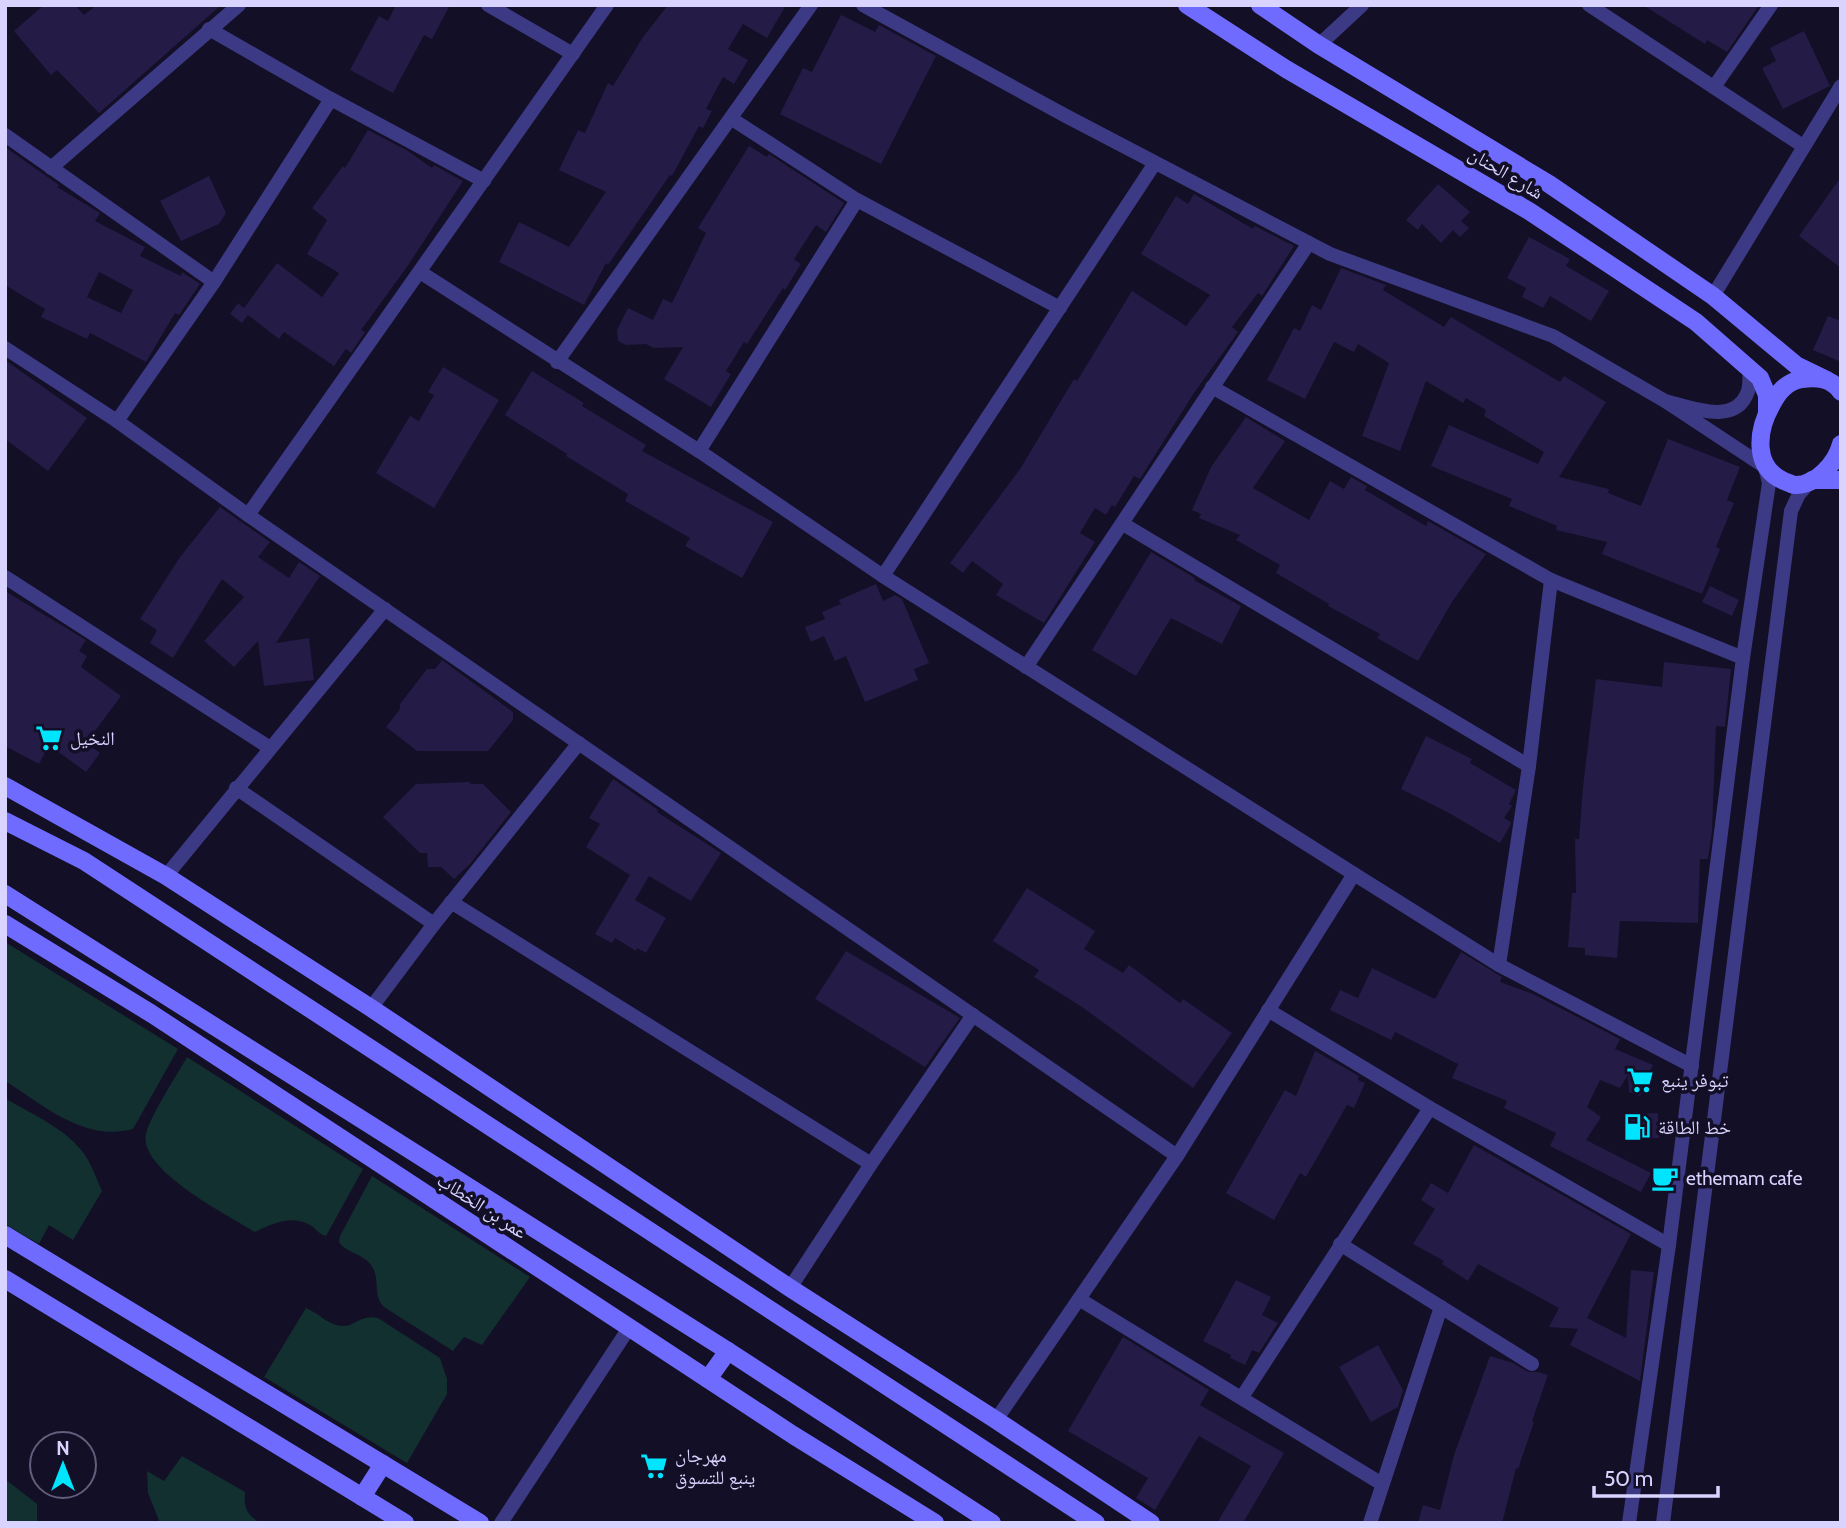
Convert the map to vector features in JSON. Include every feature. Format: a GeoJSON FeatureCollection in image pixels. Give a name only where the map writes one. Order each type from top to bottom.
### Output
{"type":"FeatureCollection","features":[{"type":"Feature","properties":{"kind":"main road","name":"شارع الحنان"},"geometry":{"type":"LineString","coordinates":[[1187,5],[1286,69],[1529,211],[1696,322],[1760,378],[1767,395],[1767,412]]}},
{"type":"Feature","properties":{"kind":"main road","name":"شارع الحنان"},"geometry":{"type":"LineString","coordinates":[[1260,5],[1319,45],[1549,184],[1713,296],[1796,365],[1834,386]]}},
{"type":"Feature","properties":{"kind":"main road"},"geometry":{"type":"LineString","coordinates":[[1834,386],[1813,377],[1791,381],[1778,393],[1767,412],[1760,435],[1760,452],[1765,467],[1777,478],[1794,485],[1812,480],[1841,480]]}},
{"type":"Feature","properties":{"kind":"main road"},"geometry":{"type":"LineString","coordinates":[[1812,480],[1830,466],[1841,444]]}},
{"type":"Feature","properties":{"kind":"main road"},"geometry":{"type":"LineString","coordinates":[[5,786],[166,876],[372,1007],[790,1288],[1151,1523]]}},
{"type":"Feature","properties":{"kind":"main road"},"geometry":{"type":"LineString","coordinates":[[5,821],[84,861],[1096,1523]]}},
{"type":"Feature","properties":{"kind":"main road"},"geometry":{"type":"LineString","coordinates":[[84,861],[100,837]]}},
{"type":"Feature","properties":{"kind":"main road"},"geometry":{"type":"LineString","coordinates":[[5,894],[727,1351],[992,1523]]}},
{"type":"Feature","properties":{"kind":"main road","name":"عمر بن الخطاب"},"geometry":{"type":"LineString","coordinates":[[5,924],[152,1014],[793,1435],[935,1523]]}},
{"type":"Feature","properties":{"kind":"main road"},"geometry":{"type":"LineString","coordinates":[[595,1195],[612,1169]]}},
{"type":"Feature","properties":{"kind":"main road"},"geometry":{"type":"LineString","coordinates":[[5,1235],[480,1523]]}},
{"type":"Feature","properties":{"kind":"main road"},"geometry":{"type":"LineString","coordinates":[[5,1279],[405,1523]]}},
{"type":"Feature","properties":{"kind":"main road"},"geometry":{"type":"LineString","coordinates":[[708,1379],[727,1351]]}},
{"type":"Feature","properties":{"kind":"main road"},"geometry":{"type":"LineString","coordinates":[[362,1497],[383,1464]]}},
{"type":"Feature","properties":{"kind":"street"},"geometry":{"type":"LineString","coordinates":[[51,168],[239,5]]}},
{"type":"Feature","properties":{"kind":"street"},"geometry":{"type":"LineString","coordinates":[[488,5],[573,54]]}},
{"type":"Feature","properties":{"kind":"street"},"geometry":{"type":"LineString","coordinates":[[248,515],[607,5]]}},
{"type":"Feature","properties":{"kind":"street"},"geometry":{"type":"LineString","coordinates":[[557,362],[811,5]]}},
{"type":"Feature","properties":{"kind":"street"},"geometry":{"type":"LineString","coordinates":[[1319,45],[1363,5]]}},
{"type":"Feature","properties":{"kind":"street"},"geometry":{"type":"LineString","coordinates":[[1589,5],[1803,146]]}},
{"type":"Feature","properties":{"kind":"street"},"geometry":{"type":"LineString","coordinates":[[1714,87],[1771,5]]}},
{"type":"Feature","properties":{"kind":"street"},"geometry":{"type":"LineString","coordinates":[[867,6],[1155,163],[1330,254],[1553,336],[1665,401],[1765,467],[1769,483],[1768,497],[1744,658],[1669,1245],[1629,1523]]}},
{"type":"Feature","properties":{"kind":"street"},"geometry":{"type":"LineString","coordinates":[[209,29],[331,99],[484,181]]}},
{"type":"Feature","properties":{"kind":"street"},"geometry":{"type":"LineString","coordinates":[[1713,296],[1841,86]]}},
{"type":"Feature","properties":{"kind":"street"},"geometry":{"type":"LineString","coordinates":[[117,421],[214,282],[331,99]]}},
{"type":"Feature","properties":{"kind":"street"},"geometry":{"type":"LineString","coordinates":[[732,118],[857,200],[1060,308]]}},
{"type":"Feature","properties":{"kind":"street"},"geometry":{"type":"LineString","coordinates":[[5,135],[214,282]]}},
{"type":"Feature","properties":{"kind":"street"},"geometry":{"type":"LineString","coordinates":[[883,576],[1155,163]]}},
{"type":"Feature","properties":{"kind":"street"},"geometry":{"type":"LineString","coordinates":[[699,451],[857,200]]}},
{"type":"Feature","properties":{"kind":"street"},"geometry":{"type":"LineString","coordinates":[[1026,667],[1309,243]]}},
{"type":"Feature","properties":{"kind":"street"},"geometry":{"type":"LineString","coordinates":[[419,272],[699,451],[883,576],[1499,965],[1692,1066]]}},
{"type":"Feature","properties":{"kind":"street"},"geometry":{"type":"LineString","coordinates":[[5,348],[117,421],[248,515],[1177,1156]]}},
{"type":"Feature","properties":{"kind":"street"},"geometry":{"type":"LineString","coordinates":[[1665,401],[1713,413],[1728,411],[1742,401],[1749,390],[1750,369]]}},
{"type":"Feature","properties":{"kind":"street"},"geometry":{"type":"LineString","coordinates":[[1212,387],[1551,580],[1744,658]]}},
{"type":"Feature","properties":{"kind":"street"},"geometry":{"type":"LineString","coordinates":[[1663,1523],[1791,511],[1799,494],[1812,480]]}},
{"type":"Feature","properties":{"kind":"street"},"geometry":{"type":"LineString","coordinates":[[1123,524],[1529,766]]}},
{"type":"Feature","properties":{"kind":"street"},"geometry":{"type":"LineString","coordinates":[[5,577],[270,748]]}},
{"type":"Feature","properties":{"kind":"street"},"geometry":{"type":"LineString","coordinates":[[1499,965],[1529,766],[1551,580]]}},
{"type":"Feature","properties":{"kind":"street"},"geometry":{"type":"LineString","coordinates":[[166,876],[385,609]]}},
{"type":"Feature","properties":{"kind":"street"},"geometry":{"type":"LineString","coordinates":[[372,1007],[434,924],[579,743]]}},
{"type":"Feature","properties":{"kind":"street"},"geometry":{"type":"LineString","coordinates":[[236,788],[434,924]]}},
{"type":"Feature","properties":{"kind":"street"},"geometry":{"type":"LineString","coordinates":[[996,1420],[1177,1156],[1354,874]]}},
{"type":"Feature","properties":{"kind":"street"},"geometry":{"type":"LineString","coordinates":[[452,902],[871,1164]]}},
{"type":"Feature","properties":{"kind":"street"},"geometry":{"type":"LineString","coordinates":[[1268,1010],[1430,1108],[1669,1245]]}},
{"type":"Feature","properties":{"kind":"street"},"geometry":{"type":"LineString","coordinates":[[790,1288],[973,1015]]}},
{"type":"Feature","properties":{"kind":"street"},"geometry":{"type":"LineString","coordinates":[[1241,1397],[1430,1108]]}},
{"type":"Feature","properties":{"kind":"street"},"geometry":{"type":"LineString","coordinates":[[1340,1244],[1532,1364]]}},
{"type":"Feature","properties":{"kind":"street"},"geometry":{"type":"LineString","coordinates":[[1079,1299],[1382,1483]]}},
{"type":"Feature","properties":{"kind":"street"},"geometry":{"type":"LineString","coordinates":[[1370,1523],[1441,1307]]}},
{"type":"Feature","properties":{"kind":"street"},"geometry":{"type":"LineString","coordinates":[[501,1523],[629,1328]]}},
{"type":"Feature","properties":{"kind":"green space"},"geometry":{"type":"Polygon","coordinates":[[[5,942],[178,1049],[133,1129],[115,1132],[82,1126],[50,1111],[5,1081],[5,942]]]}},
{"type":"Feature","properties":{"kind":"green space"},"geometry":{"type":"Polygon","coordinates":[[[187,1057],[363,1169],[326,1236],[308,1224],[295,1220],[274,1224],[255,1232],[188,1190],[156,1162],[147,1148],[148,1126],[187,1057]]]}},
{"type":"Feature","properties":{"kind":"green space"},"geometry":{"type":"Polygon","coordinates":[[[5,1098],[66,1135],[91,1165],[102,1191],[73,1240],[49,1225],[39,1244],[5,1224],[5,1098]]]}},
{"type":"Feature","properties":{"kind":"green space"},"geometry":{"type":"Polygon","coordinates":[[[372,1176],[530,1277],[482,1345],[464,1337],[453,1351],[384,1307],[378,1297],[376,1275],[371,1265],[339,1242],[372,1176]]]}},
{"type":"Feature","properties":{"kind":"green space"},"geometry":{"type":"Polygon","coordinates":[[[306,1308],[341,1326],[366,1318],[378,1318],[440,1358],[447,1379],[447,1394],[407,1463],[264,1377],[306,1308]]]}},
{"type":"Feature","properties":{"kind":"green space"},"geometry":{"type":"Polygon","coordinates":[[[182,1456],[245,1492],[247,1510],[261,1523],[160,1523],[148,1493],[147,1471],[164,1481],[182,1456]]]}},
{"type":"Feature","properties":{"kind":"green space"},"geometry":{"type":"Polygon","coordinates":[[[5,1479],[28,1497],[28,1500],[37,1504],[37,1523],[5,1523],[5,1479]]]}},
{"type":"Feature","properties":{"kind":"building"},"geometry":{"type":"Polygon","coordinates":[[[44,5],[75,5],[84,15],[97,5],[221,5],[99,113],[57,70],[51,75],[14,31],[44,5]]]}},
{"type":"Feature","properties":{"kind":"building"},"geometry":{"type":"Polygon","coordinates":[[[396,5],[450,5],[432,39],[424,35],[393,93],[350,70],[379,16],[388,21],[396,5]]]}},
{"type":"Feature","properties":{"kind":"building"},"geometry":{"type":"Polygon","coordinates":[[[668,5],[786,5],[767,38],[743,24],[728,49],[748,60],[734,84],[723,77],[706,109],[712,111],[703,128],[699,126],[672,176],[670,175],[608,265],[606,263],[584,305],[499,262],[519,222],[569,247],[606,192],[559,170],[578,130],[585,133],[608,83],[613,86],[643,37],[668,5]]]}},
{"type":"Feature","properties":{"kind":"building"},"geometry":{"type":"Polygon","coordinates":[[[1643,5],[1759,5],[1727,52],[1707,40],[1705,44],[1643,5]]]}},
{"type":"Feature","properties":{"kind":"building"},"geometry":{"type":"Polygon","coordinates":[[[841,15],[875,32],[879,25],[936,56],[881,164],[780,114],[803,68],[812,72],[841,15]]]}},
{"type":"Feature","properties":{"kind":"building"},"geometry":{"type":"Polygon","coordinates":[[[1804,31],[1830,86],[1783,109],[1762,68],[1776,61],[1770,48],[1804,31]]]}},
{"type":"Feature","properties":{"kind":"building"},"geometry":{"type":"Polygon","coordinates":[[[368,130],[408,151],[432,168],[434,165],[463,181],[407,267],[361,330],[365,332],[351,353],[346,349],[334,366],[284,332],[279,339],[248,315],[242,323],[230,314],[238,303],[244,308],[277,263],[322,297],[325,293],[339,273],[307,254],[327,220],[312,208],[343,166],[345,168],[368,130]]]}},
{"type":"Feature","properties":{"kind":"building"},"geometry":{"type":"Polygon","coordinates":[[[749,146],[767,157],[769,154],[844,203],[826,232],[816,225],[794,259],[801,264],[747,344],[744,342],[726,371],[731,374],[711,407],[664,379],[683,347],[626,345],[618,341],[617,330],[628,308],[653,320],[663,299],[672,303],[706,233],[698,228],[749,146]]]}},
{"type":"Feature","properties":{"kind":"building"},"geometry":{"type":"Polygon","coordinates":[[[5,147],[59,185],[57,187],[100,213],[95,221],[145,247],[140,256],[181,276],[182,272],[200,284],[179,315],[175,313],[146,362],[90,333],[87,339],[41,317],[45,309],[5,285],[5,147]],[[99,272],[87,297],[121,313],[133,290],[99,272]]]}},
{"type":"Feature","properties":{"kind":"building"},"geometry":{"type":"Polygon","coordinates":[[[209,176],[226,213],[219,224],[181,241],[160,201],[209,176]]]}},
{"type":"Feature","properties":{"kind":"building"},"geometry":{"type":"Polygon","coordinates":[[[1841,177],[1841,268],[1799,236],[1841,177]]]}},
{"type":"Feature","properties":{"kind":"building"},"geometry":{"type":"Polygon","coordinates":[[[1438,184],[1470,212],[1461,221],[1469,228],[1460,237],[1453,230],[1441,243],[1422,224],[1418,230],[1406,220],[1438,184]]]}},
{"type":"Feature","properties":{"kind":"building"},"geometry":{"type":"Polygon","coordinates":[[[1194,194],[1253,229],[1255,226],[1294,246],[1262,296],[1258,293],[1232,327],[1238,332],[1194,393],[1140,479],[1134,476],[1115,507],[1112,505],[1106,515],[1095,508],[1080,533],[1095,542],[1044,623],[996,595],[1003,584],[972,561],[963,573],[950,563],[1020,469],[1074,379],[1077,381],[1132,291],[1186,326],[1210,295],[1141,254],[1176,196],[1188,204],[1194,194]]]}},
{"type":"Feature","properties":{"kind":"building"},"geometry":{"type":"Polygon","coordinates":[[[1529,237],[1570,259],[1566,266],[1609,291],[1591,321],[1550,296],[1543,308],[1522,297],[1526,288],[1507,278],[1529,237]]]}},
{"type":"Feature","properties":{"kind":"building"},"geometry":{"type":"Polygon","coordinates":[[[1341,268],[1386,285],[1383,290],[1444,327],[1451,317],[1560,382],[1564,376],[1606,402],[1559,477],[1609,489],[1608,493],[1641,506],[1668,439],[1740,467],[1727,500],[1734,503],[1716,547],[1720,549],[1702,594],[1602,554],[1607,542],[1556,530],[1557,526],[1509,506],[1512,499],[1431,466],[1449,425],[1538,464],[1544,452],[1484,416],[1486,410],[1466,398],[1463,403],[1426,381],[1400,451],[1362,436],[1389,363],[1358,344],[1354,352],[1334,342],[1305,399],[1267,380],[1294,328],[1300,331],[1312,305],[1321,310],[1341,268]]]}},
{"type":"Feature","properties":{"kind":"building"},"geometry":{"type":"Polygon","coordinates":[[[1828,316],[1841,321],[1841,362],[1813,350],[1828,316]]]}},
{"type":"Feature","properties":{"kind":"building"},"geometry":{"type":"Polygon","coordinates":[[[5,360],[87,418],[48,471],[5,439],[5,360]]]}},
{"type":"Feature","properties":{"kind":"building"},"geometry":{"type":"Polygon","coordinates":[[[443,367],[499,400],[434,508],[376,473],[410,416],[419,421],[434,395],[428,392],[443,367]]]}},
{"type":"Feature","properties":{"kind":"building"},"geometry":{"type":"Polygon","coordinates":[[[532,371],[584,403],[582,406],[646,445],[642,451],[773,522],[742,578],[685,546],[690,538],[625,501],[628,494],[505,415],[532,371]]]}},
{"type":"Feature","properties":{"kind":"building"},"geometry":{"type":"Polygon","coordinates":[[[1246,417],[1285,441],[1253,488],[1309,520],[1330,481],[1344,489],[1351,477],[1367,486],[1365,490],[1426,526],[1428,521],[1486,554],[1452,602],[1418,661],[1377,638],[1380,634],[1328,606],[1329,604],[1276,573],[1280,565],[1236,540],[1240,535],[1199,518],[1201,514],[1192,510],[1211,467],[1246,417]]]}},
{"type":"Feature","properties":{"kind":"building"},"geometry":{"type":"Polygon","coordinates":[[[220,507],[270,542],[258,557],[289,578],[299,562],[320,576],[276,643],[309,638],[314,680],[264,686],[258,641],[234,667],[204,641],[244,597],[222,579],[173,658],[150,643],[157,630],[140,619],[180,557],[220,507]]]}},
{"type":"Feature","properties":{"kind":"building"},"geometry":{"type":"Polygon","coordinates":[[[1151,552],[1241,606],[1222,644],[1171,618],[1136,676],[1092,650],[1151,552]]]}},
{"type":"Feature","properties":{"kind":"building"},"geometry":{"type":"Polygon","coordinates":[[[876,584],[883,601],[895,595],[902,599],[929,663],[914,669],[918,680],[865,702],[846,656],[835,661],[824,636],[811,642],[805,627],[825,619],[822,612],[841,604],[839,600],[876,584]]]}},
{"type":"Feature","properties":{"kind":"building"},"geometry":{"type":"Polygon","coordinates":[[[1710,586],[1739,600],[1732,616],[1702,602],[1710,586]]]}},
{"type":"Feature","properties":{"kind":"building"},"geometry":{"type":"Polygon","coordinates":[[[5,591],[86,640],[79,651],[87,656],[81,667],[121,696],[86,743],[100,753],[86,772],[49,745],[39,764],[5,746],[5,591]]]}},
{"type":"Feature","properties":{"kind":"building"},"geometry":{"type":"Polygon","coordinates":[[[442,660],[513,712],[513,720],[488,751],[417,751],[386,727],[427,669],[435,669],[442,660]]]}},
{"type":"Feature","properties":{"kind":"building"},"geometry":{"type":"Polygon","coordinates":[[[1664,662],[1731,669],[1725,727],[1716,726],[1712,831],[1708,859],[1700,859],[1698,923],[1620,921],[1617,958],[1585,955],[1585,948],[1568,947],[1572,893],[1576,893],[1575,839],[1579,839],[1596,679],[1662,687],[1664,662]]]}},
{"type":"Feature","properties":{"kind":"building"},"geometry":{"type":"Polygon","coordinates":[[[1426,736],[1472,759],[1470,763],[1516,790],[1509,804],[1512,806],[1504,818],[1511,822],[1510,826],[1500,843],[1401,789],[1426,736]]]}},
{"type":"Feature","properties":{"kind":"building"},"geometry":{"type":"Polygon","coordinates":[[[613,779],[658,810],[657,812],[721,853],[691,901],[649,876],[635,900],[666,918],[646,953],[637,948],[636,951],[615,938],[612,943],[595,934],[630,875],[586,847],[600,824],[589,818],[613,779]]]}},
{"type":"Feature","properties":{"kind":"building"},"geometry":{"type":"Polygon","coordinates":[[[416,784],[483,784],[511,812],[470,864],[454,879],[441,867],[428,867],[427,853],[420,853],[383,817],[416,784]]]}},
{"type":"Feature","properties":{"kind":"building"},"geometry":{"type":"Polygon","coordinates":[[[1027,888],[1095,931],[1084,949],[1123,973],[1129,965],[1180,1003],[1183,999],[1232,1033],[1193,1088],[1082,1007],[1034,977],[1039,970],[993,941],[1027,888]]]}},
{"type":"Feature","properties":{"kind":"building"},"geometry":{"type":"Polygon","coordinates":[[[846,951],[960,1018],[925,1067],[815,999],[846,951]]]}},
{"type":"Feature","properties":{"kind":"building"},"geometry":{"type":"Polygon","coordinates":[[[1461,952],[1502,977],[1500,982],[1533,994],[1620,1039],[1615,1049],[1653,1065],[1640,1096],[1629,1092],[1628,1075],[1620,1088],[1600,1080],[1587,1107],[1601,1117],[1586,1140],[1651,1173],[1641,1192],[1550,1146],[1556,1133],[1504,1108],[1507,1101],[1452,1078],[1458,1064],[1395,1032],[1391,1040],[1330,1010],[1340,990],[1358,998],[1372,968],[1435,999],[1461,952]]]}},
{"type":"Feature","properties":{"kind":"building"},"geometry":{"type":"Polygon","coordinates":[[[1315,1051],[1359,1076],[1358,1080],[1365,1083],[1354,1108],[1347,1105],[1306,1177],[1300,1173],[1274,1220],[1226,1193],[1285,1090],[1296,1096],[1315,1051]]]}},
{"type":"Feature","properties":{"kind":"building"},"geometry":{"type":"Polygon","coordinates":[[[1658,1113],[1659,1138],[1630,1139],[1630,1114],[1658,1113]]]}},
{"type":"Feature","properties":{"kind":"building"},"geometry":{"type":"Polygon","coordinates":[[[1474,1145],[1631,1234],[1587,1318],[1626,1338],[1631,1270],[1654,1272],[1640,1381],[1570,1345],[1578,1329],[1549,1327],[1559,1308],[1478,1264],[1468,1281],[1442,1264],[1444,1261],[1413,1244],[1435,1209],[1421,1200],[1431,1183],[1448,1193],[1474,1145]]]}},
{"type":"Feature","properties":{"kind":"building"},"geometry":{"type":"Polygon","coordinates":[[[1236,1280],[1271,1297],[1262,1315],[1278,1323],[1259,1353],[1252,1350],[1245,1365],[1203,1341],[1236,1280]]]}},
{"type":"Feature","properties":{"kind":"building"},"geometry":{"type":"Polygon","coordinates":[[[1123,1337],[1209,1390],[1200,1405],[1284,1453],[1243,1523],[1217,1523],[1251,1466],[1199,1436],[1155,1510],[1136,1498],[1148,1478],[1068,1431],[1123,1337]]]}},
{"type":"Feature","properties":{"kind":"building"},"geometry":{"type":"Polygon","coordinates":[[[1378,1345],[1403,1390],[1398,1407],[1371,1422],[1339,1367],[1378,1345]]]}},
{"type":"Feature","properties":{"kind":"building"},"geometry":{"type":"Polygon","coordinates":[[[1490,1356],[1513,1363],[1528,1372],[1548,1375],[1518,1469],[1516,1468],[1502,1523],[1418,1523],[1423,1505],[1440,1510],[1454,1455],[1490,1356]]]}},
{"type":"Feature","properties":{"kind":"place","name":"النخيل"},"geometry":{"type":"Point","coordinates":[49,738]}},
{"type":"Feature","properties":{"kind":"place","name":"تبوفر ينبع"},"geometry":{"type":"Point","coordinates":[1640,1080]}},
{"type":"Feature","properties":{"kind":"place","name":"خط الطاقة"},"geometry":{"type":"Point","coordinates":[1637,1127]}},
{"type":"Feature","properties":{"kind":"place","name":"ethemam cafe"},"geometry":{"type":"Point","coordinates":[1665,1178]}},
{"type":"Feature","properties":{"kind":"place","name":"مهرجان ينبع للتسوق"},"geometry":{"type":"Point","coordinates":[654,1466]}}]}
